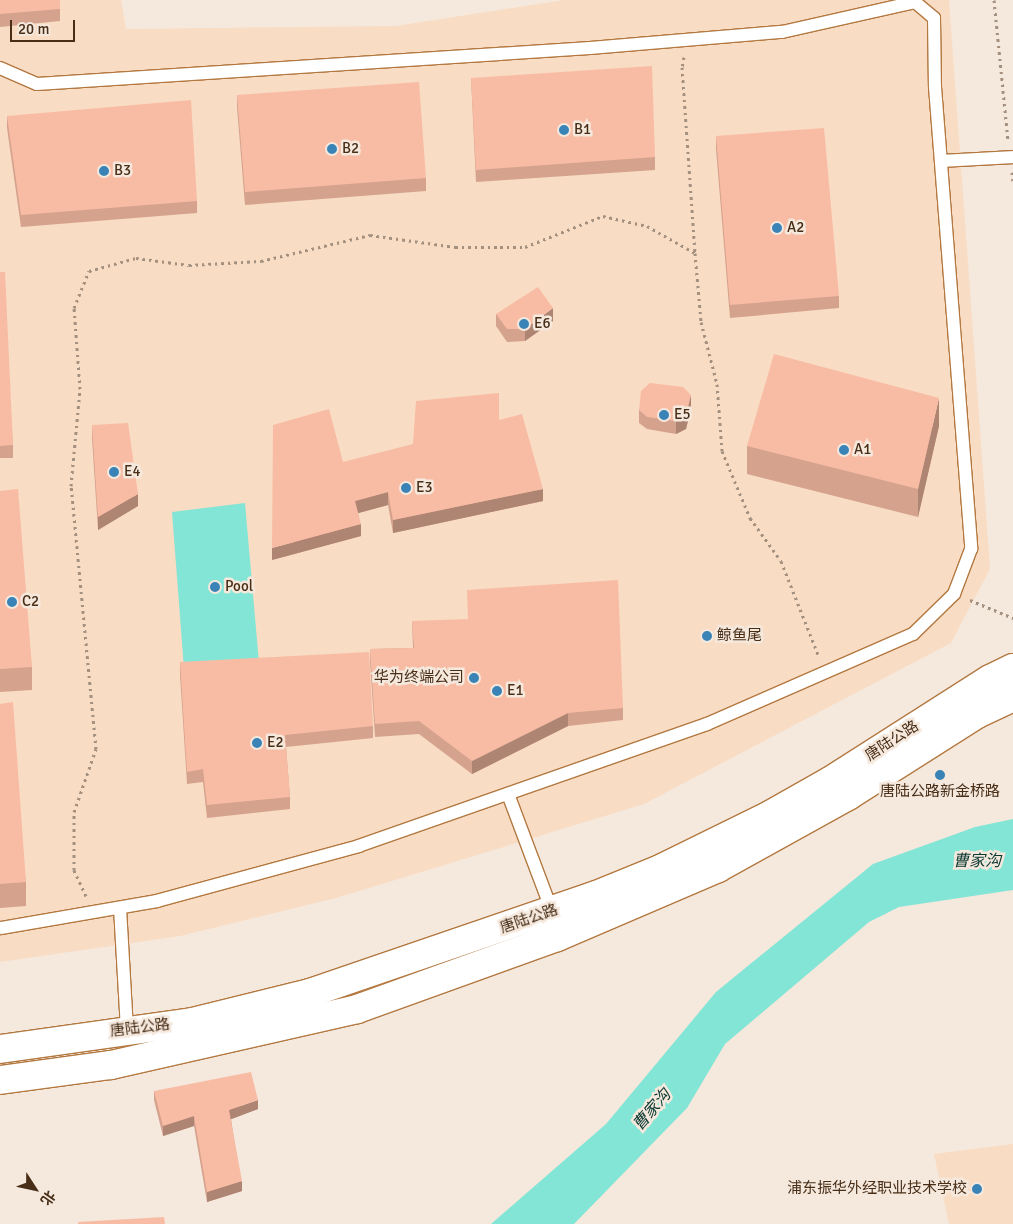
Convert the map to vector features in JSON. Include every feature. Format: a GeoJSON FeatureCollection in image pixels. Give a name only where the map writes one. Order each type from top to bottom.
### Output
{"type":"FeatureCollection","features":[{"type":"Feature","properties":{"kind":"main road","name":"唐陆公路"},"geometry":{"type":"LineString","coordinates":[[0,1048],[127,1028],[192,1022],[228,1010],[310,993],[552,912],[660,869],[770,815],[830,781],[990,679],[1013,668]]}},
{"type":"Feature","properties":{"kind":"main road","name":"唐陆公路"},"geometry":{"type":"LineString","coordinates":[[0,1080],[111,1065],[357,1009],[557,937],[718,868],[848,796],[977,714],[1013,697]]}},
{"type":"Feature","properties":{"kind":"lane"},"geometry":{"type":"LineString","coordinates":[[0,68],[37,84],[688,40],[782,32],[915,2],[934,18],[942,161],[971,549],[954,594],[912,634],[707,724],[359,846],[157,901],[0,928]]}},
{"type":"Feature","properties":{"kind":"lane"},"geometry":{"type":"LineString","coordinates":[[942,161],[1012,157]]}},
{"type":"Feature","properties":{"kind":"lane"},"geometry":{"type":"LineString","coordinates":[[508,794],[552,912]]}},
{"type":"Feature","properties":{"kind":"lane"},"geometry":{"type":"LineString","coordinates":[[120,908],[127,1028]]}},
{"type":"Feature","properties":{"kind":"path"},"geometry":{"type":"LineString","coordinates":[[994,0],[1012,157],[1013,182]]}},
{"type":"Feature","properties":{"kind":"path"},"geometry":{"type":"LineString","coordinates":[[688,40],[682,68],[695,253],[701,322],[717,384],[722,452],[750,518],[781,561],[825,673]]}},
{"type":"Feature","properties":{"kind":"path"},"geometry":{"type":"LineString","coordinates":[[94,912],[74,870],[74,812],[96,749],[71,486],[80,389],[74,308],[89,271],[136,258],[189,265],[261,261],[370,235],[455,247],[525,247],[602,216],[647,226],[695,253]]}},
{"type":"Feature","properties":{"kind":"path"},"geometry":{"type":"LineString","coordinates":[[954,594],[1013,618]]}},
{"type":"Feature","properties":{"kind":"shaded area"},"geometry":{"type":"Polygon","coordinates":[[[0,0],[121,0],[126,29],[396,26],[564,0],[949,0],[990,569],[951,643],[644,804],[336,898],[180,936],[0,962],[0,0]]]}},
{"type":"Feature","properties":{"kind":"shaded area","name":"浦东振华外经职业技术学校"},"geometry":{"type":"Polygon","coordinates":[[[1013,1144],[1013,1224],[949,1224],[934,1154],[1013,1144]]]}},
{"type":"Feature","properties":{"kind":"water","name":"Pool"},"geometry":{"type":"Polygon","coordinates":[[[245,503],[259,663],[184,669],[172,512],[245,503]]]}},
{"type":"Feature","properties":{"kind":"water","name":"曹家沟"},"geometry":{"type":"Polygon","coordinates":[[[1013,819],[1013,890],[899,907],[869,922],[725,1044],[687,1108],[574,1224],[491,1224],[606,1124],[716,992],[873,864],[975,827],[1013,819]]]}},
{"type":"Feature","properties":{"kind":"building"},"geometry":{"type":"Polygon","coordinates":[[[0,0],[60,0],[60,9],[0,14],[0,0]]]}},
{"type":"Feature","properties":{"kind":"building","name":"B1"},"geometry":{"type":"Polygon","coordinates":[[[652,66],[655,157],[476,170],[471,78],[652,66]]]}},
{"type":"Feature","properties":{"kind":"building","name":"B2"},"geometry":{"type":"Polygon","coordinates":[[[419,82],[426,178],[245,192],[237,95],[419,82]]]}},
{"type":"Feature","properties":{"kind":"building","name":"B3"},"geometry":{"type":"Polygon","coordinates":[[[191,100],[197,201],[21,215],[7,116],[191,100]]]}},
{"type":"Feature","properties":{"kind":"building","name":"A2"},"geometry":{"type":"Polygon","coordinates":[[[824,128],[839,296],[730,305],[716,136],[824,128]]]}},
{"type":"Feature","properties":{"kind":"building"},"geometry":{"type":"Polygon","coordinates":[[[0,272],[5,272],[13,445],[0,446],[0,272]]]}},
{"type":"Feature","properties":{"kind":"building"},"geometry":{"type":"Polygon","coordinates":[[[538,287],[553,308],[525,329],[507,329],[496,314],[538,287]]]}},
{"type":"Feature","properties":{"kind":"building","name":"A1"},"geometry":{"type":"Polygon","coordinates":[[[774,354],[939,398],[918,489],[747,446],[774,354]]]}},
{"type":"Feature","properties":{"kind":"building"},"geometry":{"type":"Polygon","coordinates":[[[650,383],[683,387],[691,395],[686,416],[676,421],[647,417],[639,410],[641,391],[650,383]]]}},
{"type":"Feature","properties":{"kind":"building","name":"E3"},"geometry":{"type":"Polygon","coordinates":[[[499,393],[499,420],[522,414],[543,489],[393,520],[388,492],[355,501],[361,524],[272,548],[273,425],[329,409],[343,462],[413,444],[416,401],[499,393]]]}},
{"type":"Feature","properties":{"kind":"building","name":"E4"},"geometry":{"type":"Polygon","coordinates":[[[128,423],[138,494],[98,517],[92,425],[128,423]]]}},
{"type":"Feature","properties":{"kind":"building","name":"C2"},"geometry":{"type":"Polygon","coordinates":[[[18,489],[32,667],[0,669],[0,491],[18,489]]]}},
{"type":"Feature","properties":{"kind":"building","name":"E1"},"geometry":{"type":"Polygon","coordinates":[[[618,580],[623,708],[568,713],[472,761],[419,721],[375,724],[370,649],[414,648],[412,621],[468,619],[467,590],[618,580]]]}},
{"type":"Feature","properties":{"kind":"building","name":"E2"},"geometry":{"type":"Polygon","coordinates":[[[369,652],[373,726],[285,735],[290,797],[207,805],[203,769],[187,772],[180,662],[369,652]]]}},
{"type":"Feature","properties":{"kind":"building"},"geometry":{"type":"Polygon","coordinates":[[[13,702],[26,882],[0,884],[0,704],[13,702]]]}},
{"type":"Feature","properties":{"kind":"building"},"geometry":{"type":"Polygon","coordinates":[[[251,1072],[258,1100],[229,1110],[242,1181],[207,1192],[194,1116],[163,1126],[154,1091],[251,1072]]]}},
{"type":"Feature","properties":{"kind":"building"},"geometry":{"type":"Polygon","coordinates":[[[164,1217],[165,1224],[78,1224],[78,1222],[164,1217]]]}},
{"type":"Feature","properties":{"kind":"place","name":"B1"},"geometry":{"type":"Point","coordinates":[564,130]}},
{"type":"Feature","properties":{"kind":"place","name":"B2"},"geometry":{"type":"Point","coordinates":[332,149]}},
{"type":"Feature","properties":{"kind":"place","name":"B3"},"geometry":{"type":"Point","coordinates":[104,171]}},
{"type":"Feature","properties":{"kind":"place","name":"A2"},"geometry":{"type":"Point","coordinates":[777,228]}},
{"type":"Feature","properties":{"kind":"place","name":"E6"},"geometry":{"type":"Point","coordinates":[524,324]}},
{"type":"Feature","properties":{"kind":"place","name":"E5"},"geometry":{"type":"Point","coordinates":[664,415]}},
{"type":"Feature","properties":{"kind":"place","name":"A1"},"geometry":{"type":"Point","coordinates":[844,450]}},
{"type":"Feature","properties":{"kind":"place","name":"E4"},"geometry":{"type":"Point","coordinates":[114,472]}},
{"type":"Feature","properties":{"kind":"place","name":"E3"},"geometry":{"type":"Point","coordinates":[406,488]}},
{"type":"Feature","properties":{"kind":"place","name":"Pool"},"geometry":{"type":"Point","coordinates":[215,587]}},
{"type":"Feature","properties":{"kind":"place","name":"C2"},"geometry":{"type":"Point","coordinates":[12,602]}},
{"type":"Feature","properties":{"kind":"place","name":"鲸鱼尾"},"geometry":{"type":"Point","coordinates":[707,636]}},
{"type":"Feature","properties":{"kind":"place","name":"华为终端公司"},"geometry":{"type":"Point","coordinates":[474,678]}},
{"type":"Feature","properties":{"kind":"place","name":"E1"},"geometry":{"type":"Point","coordinates":[497,691]}},
{"type":"Feature","properties":{"kind":"place","name":"E2"},"geometry":{"type":"Point","coordinates":[257,743]}},
{"type":"Feature","properties":{"kind":"place","name":"唐陆公路新金桥路"},"geometry":{"type":"Point","coordinates":[940,775]}},
{"type":"Feature","properties":{"kind":"place","name":"浦东振华外经职业技术学校"},"geometry":{"type":"Point","coordinates":[977,1189]}}]}
